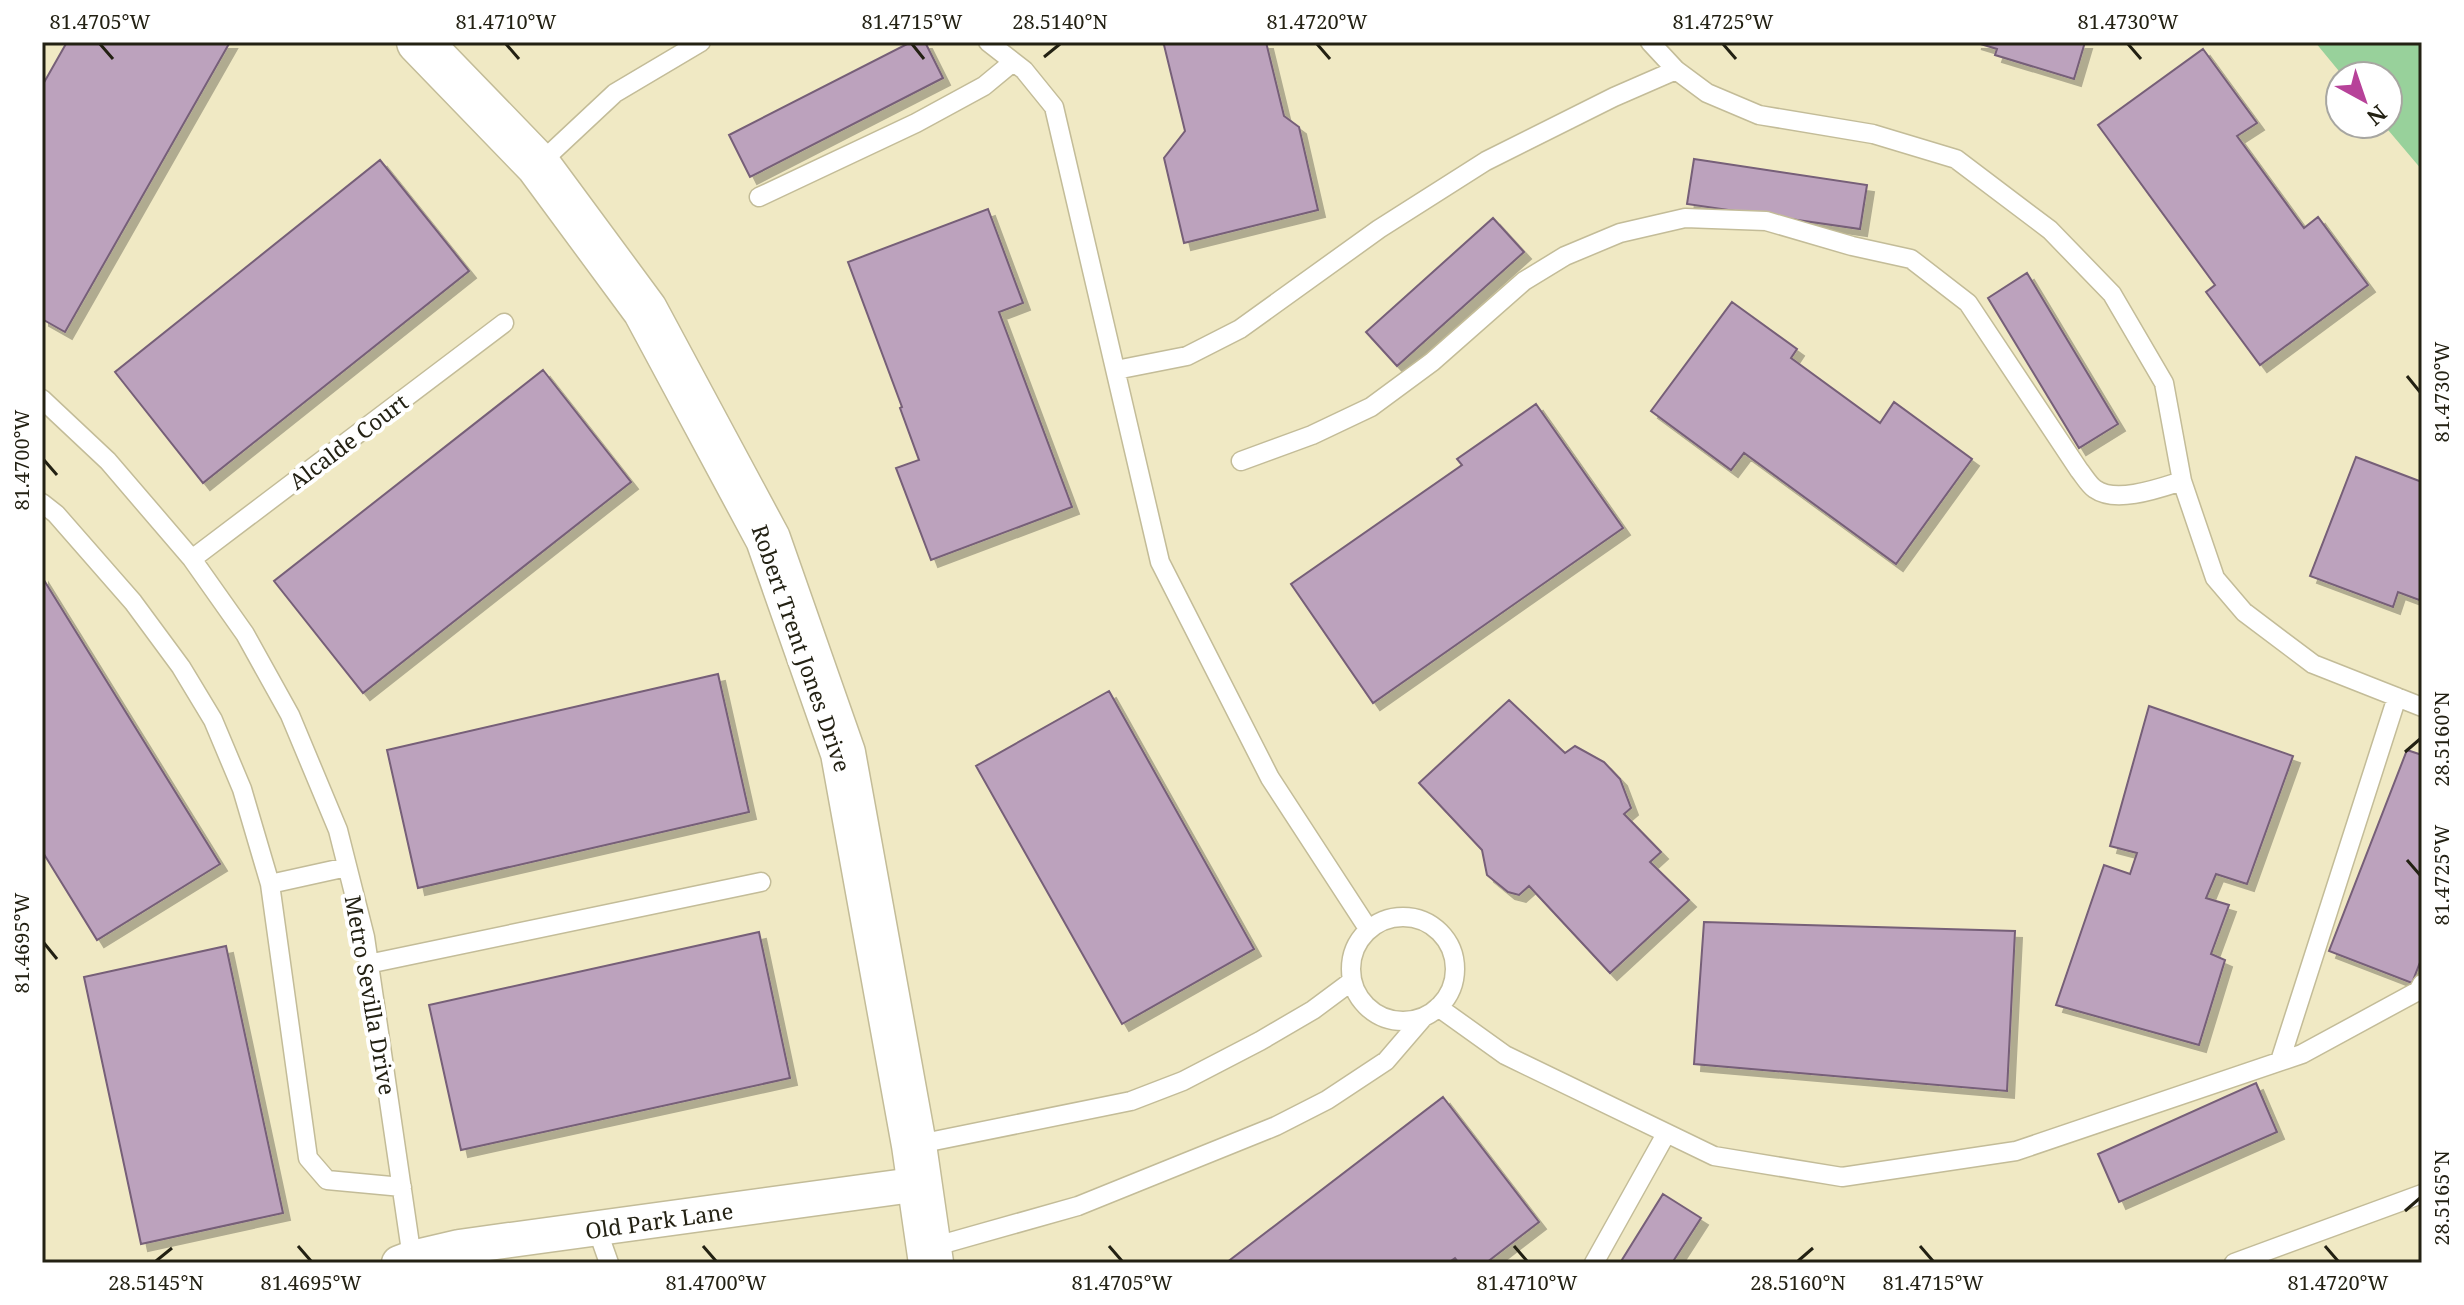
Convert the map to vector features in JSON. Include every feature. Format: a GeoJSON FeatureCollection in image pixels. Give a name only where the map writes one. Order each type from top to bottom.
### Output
{"type":"FeatureCollection","features":[{"type":"Feature","properties":{"kind":"street","name":"Robert Trent Jones Drive"},"geometry":{"type":"LineString","coordinates":[[419,42],[538,165],[645,310],[768,539],[843,753],[917,1165],[930,1255]]}},
{"type":"Feature","properties":{"kind":"street","name":"Old Park Lane"},"geometry":{"type":"LineString","coordinates":[[406,1260],[459,1247],[597,1229],[917,1165]]}},
{"type":"Feature","properties":{"kind":"lane"},"geometry":{"type":"LineString","coordinates":[[538,165],[615,93],[701,42]]}},
{"type":"Feature","properties":{"kind":"lane"},"geometry":{"type":"LineString","coordinates":[[988,42],[1024,70],[1054,107],[1160,562],[1270,778],[1369,930]]}},
{"type":"Feature","properties":{"kind":"lane"},"geometry":{"type":"LineString","coordinates":[[1650,42],[1676,70],[1707,93],[1759,115],[1873,134],[1956,159],[2050,230],[2112,294],[2164,383],[2182,481],[2215,578],[2244,612],[2313,664],[2422,707]]}},
{"type":"Feature","properties":{"kind":"lane"},"geometry":{"type":"LineString","coordinates":[[759,197],[916,123],[984,86],[1013,62]]}},
{"type":"Feature","properties":{"kind":"lane"},"geometry":{"type":"LineString","coordinates":[[1116,370],[1187,356],[1240,329],[1379,229],[1486,161],[1676,70]]}},
{"type":"Feature","properties":{"kind":"lane"},"geometry":{"type":"LineString","coordinates":[[1241,461],[1312,435],[1371,407],[1432,362],[1524,281],[1565,256],[1620,233],[1685,218],[1766,221],[1911,259],[1968,303],[2079,470],[2097,491],[2115,495],[2139,494],[2182,481]]}},
{"type":"Feature","properties":{"kind":"lane","name":"Alcalde Court"},"geometry":{"type":"LineString","coordinates":[[192,559],[504,323]]}},
{"type":"Feature","properties":{"kind":"lane","name":"Metro Sevilla Drive"},"geometry":{"type":"LineString","coordinates":[[42,399],[108,461],[192,559],[245,634],[290,715],[338,830],[365,937],[402,1187],[406,1260]]}},
{"type":"Feature","properties":{"kind":"lane"},"geometry":{"type":"LineString","coordinates":[[42,503],[56,514],[133,602],[189,680],[213,720],[242,789],[270,884],[308,1158],[327,1180],[402,1187]]}},
{"type":"Feature","properties":{"kind":"lane"},"geometry":{"type":"LineString","coordinates":[[2280,1061],[2397,697]]}},
{"type":"Feature","properties":{"kind":"lane"},"geometry":{"type":"LineString","coordinates":[[270,884],[347,867]]}},
{"type":"Feature","properties":{"kind":"lane"},"geometry":{"type":"LineString","coordinates":[[368,964],[761,882]]}},
{"type":"Feature","properties":{"kind":"lane"},"geometry":{"type":"LineString","coordinates":[[930,1255],[1078,1206],[1276,1126],[1327,1100],[1386,1061],[1431,1012],[1447,996],[1455,968],[1447,941],[1437,930],[1424,922],[1395,917],[1369,930],[1359,940],[1353,953],[1352,981],[1359,998],[1371,1011],[1387,1019],[1405,1021],[1431,1012],[1505,1055],[1714,1156],[1842,1177],[2016,1151],[2302,1054],[2418,991],[2422,984]]}},
{"type":"Feature","properties":{"kind":"lane"},"geometry":{"type":"LineString","coordinates":[[917,1165],[1131,1101],[1183,1081],[1313,1010],[1352,981]]}},
{"type":"Feature","properties":{"kind":"lane"},"geometry":{"type":"LineString","coordinates":[[1594,1263],[1666,1134]]}},
{"type":"Feature","properties":{"kind":"lane"},"geometry":{"type":"LineString","coordinates":[[2234,1263],[2422,1194]]}},
{"type":"Feature","properties":{"kind":"lane"},"geometry":{"type":"LineString","coordinates":[[597,1229],[609,1263]]}},
{"type":"Feature","properties":{"kind":"green space"},"geometry":{"type":"Polygon","coordinates":[[[2315,42],[2422,42],[2422,170],[2397,140],[2404,140],[2404,60],[2330,60],[2315,42]]]}},
{"type":"Feature","properties":{"kind":"building"},"geometry":{"type":"Polygon","coordinates":[[[67,42],[230,42],[65,332],[42,319],[42,86],[67,42]]]}},
{"type":"Feature","properties":{"kind":"building"},"geometry":{"type":"Polygon","coordinates":[[[911,42],[925,42],[943,78],[750,177],[729,135],[911,42]]]}},
{"type":"Feature","properties":{"kind":"building"},"geometry":{"type":"Polygon","coordinates":[[[1160,42],[1266,42],[1284,116],[1299,127],[1318,210],[1184,243],[1164,158],[1185,131],[1164,45],[1160,42]]]}},
{"type":"Feature","properties":{"kind":"building"},"geometry":{"type":"Polygon","coordinates":[[[1974,42],[2085,42],[2074,79],[1995,55],[1997,49],[1974,42]]]}},
{"type":"Feature","properties":{"kind":"building"},"geometry":{"type":"Polygon","coordinates":[[[2203,49],[2257,123],[2237,136],[2304,228],[2318,217],[2368,285],[2260,365],[2206,292],[2215,285],[2098,125],[2203,49]]]}},
{"type":"Feature","properties":{"kind":"building"},"geometry":{"type":"Polygon","coordinates":[[[1694,159],[1867,185],[1860,229],[1687,204],[1694,159]]]}},
{"type":"Feature","properties":{"kind":"building"},"geometry":{"type":"Polygon","coordinates":[[[380,160],[469,271],[203,483],[115,372],[380,160]]]}},
{"type":"Feature","properties":{"kind":"building"},"geometry":{"type":"Polygon","coordinates":[[[988,209],[1023,303],[999,312],[1072,507],[931,560],[896,468],[919,460],[848,262],[988,209]]]}},
{"type":"Feature","properties":{"kind":"building"},"geometry":{"type":"Polygon","coordinates":[[[1493,218],[1524,252],[1397,366],[1366,332],[1493,218]]]}},
{"type":"Feature","properties":{"kind":"building"},"geometry":{"type":"Polygon","coordinates":[[[2027,273],[2118,424],[2079,448],[1988,298],[2027,273]]]}},
{"type":"Feature","properties":{"kind":"building"},"geometry":{"type":"Polygon","coordinates":[[[1732,302],[1797,349],[1791,358],[1880,423],[1894,402],[1972,459],[1896,564],[1744,453],[1731,470],[1651,411],[1732,302]]]}},
{"type":"Feature","properties":{"kind":"building"},"geometry":{"type":"Polygon","coordinates":[[[543,370],[631,482],[363,693],[274,581],[543,370]]]}},
{"type":"Feature","properties":{"kind":"building"},"geometry":{"type":"Polygon","coordinates":[[[1536,404],[1623,528],[1373,703],[1291,584],[1462,465],[1457,459],[1536,404]]]}},
{"type":"Feature","properties":{"kind":"building"},"geometry":{"type":"Polygon","coordinates":[[[2356,457],[2422,482],[2422,601],[2398,592],[2393,607],[2310,576],[2356,457]]]}},
{"type":"Feature","properties":{"kind":"building"},"geometry":{"type":"Polygon","coordinates":[[[42,577],[220,864],[97,940],[42,851],[42,577]]]}},
{"type":"Feature","properties":{"kind":"building"},"geometry":{"type":"Polygon","coordinates":[[[718,674],[749,812],[418,888],[387,750],[718,674]]]}},
{"type":"Feature","properties":{"kind":"building"},"geometry":{"type":"Polygon","coordinates":[[[1109,691],[1254,949],[1122,1024],[976,766],[1109,691]]]}},
{"type":"Feature","properties":{"kind":"building"},"geometry":{"type":"Polygon","coordinates":[[[1509,700],[1565,753],[1575,746],[1604,762],[1620,779],[1631,808],[1624,814],[1661,852],[1650,862],[1689,900],[1610,973],[1529,886],[1519,895],[1508,892],[1487,875],[1482,850],[1419,783],[1509,700]]]}},
{"type":"Feature","properties":{"kind":"building"},"geometry":{"type":"Polygon","coordinates":[[[2149,706],[2293,756],[2247,884],[2216,874],[2206,898],[2229,905],[2211,954],[2225,960],[2199,1045],[2056,1005],[2104,865],[2130,874],[2137,853],[2110,846],[2149,706]]]}},
{"type":"Feature","properties":{"kind":"building"},"geometry":{"type":"Polygon","coordinates":[[[2407,750],[2422,755],[2422,957],[2412,983],[2329,951],[2407,750]]]}},
{"type":"Feature","properties":{"kind":"building"},"geometry":{"type":"Polygon","coordinates":[[[1704,922],[2015,931],[2007,1091],[1694,1064],[1704,922]]]}},
{"type":"Feature","properties":{"kind":"building"},"geometry":{"type":"Polygon","coordinates":[[[759,932],[790,1078],[461,1150],[429,1005],[759,932]]]}},
{"type":"Feature","properties":{"kind":"building"},"geometry":{"type":"Polygon","coordinates":[[[226,946],[283,1213],[141,1244],[84,977],[226,946]]]}},
{"type":"Feature","properties":{"kind":"building"},"geometry":{"type":"Polygon","coordinates":[[[2256,1083],[2277,1132],[2119,1202],[2098,1154],[2256,1083]]]}},
{"type":"Feature","properties":{"kind":"building"},"geometry":{"type":"Polygon","coordinates":[[[1443,1097],[1539,1222],[1486,1263],[1459,1263],[1455,1258],[1448,1263],[1226,1263],[1443,1097]]]}},
{"type":"Feature","properties":{"kind":"building"},"geometry":{"type":"Polygon","coordinates":[[[1663,1194],[1701,1218],[1672,1263],[1620,1263],[1663,1194]]]}}]}
